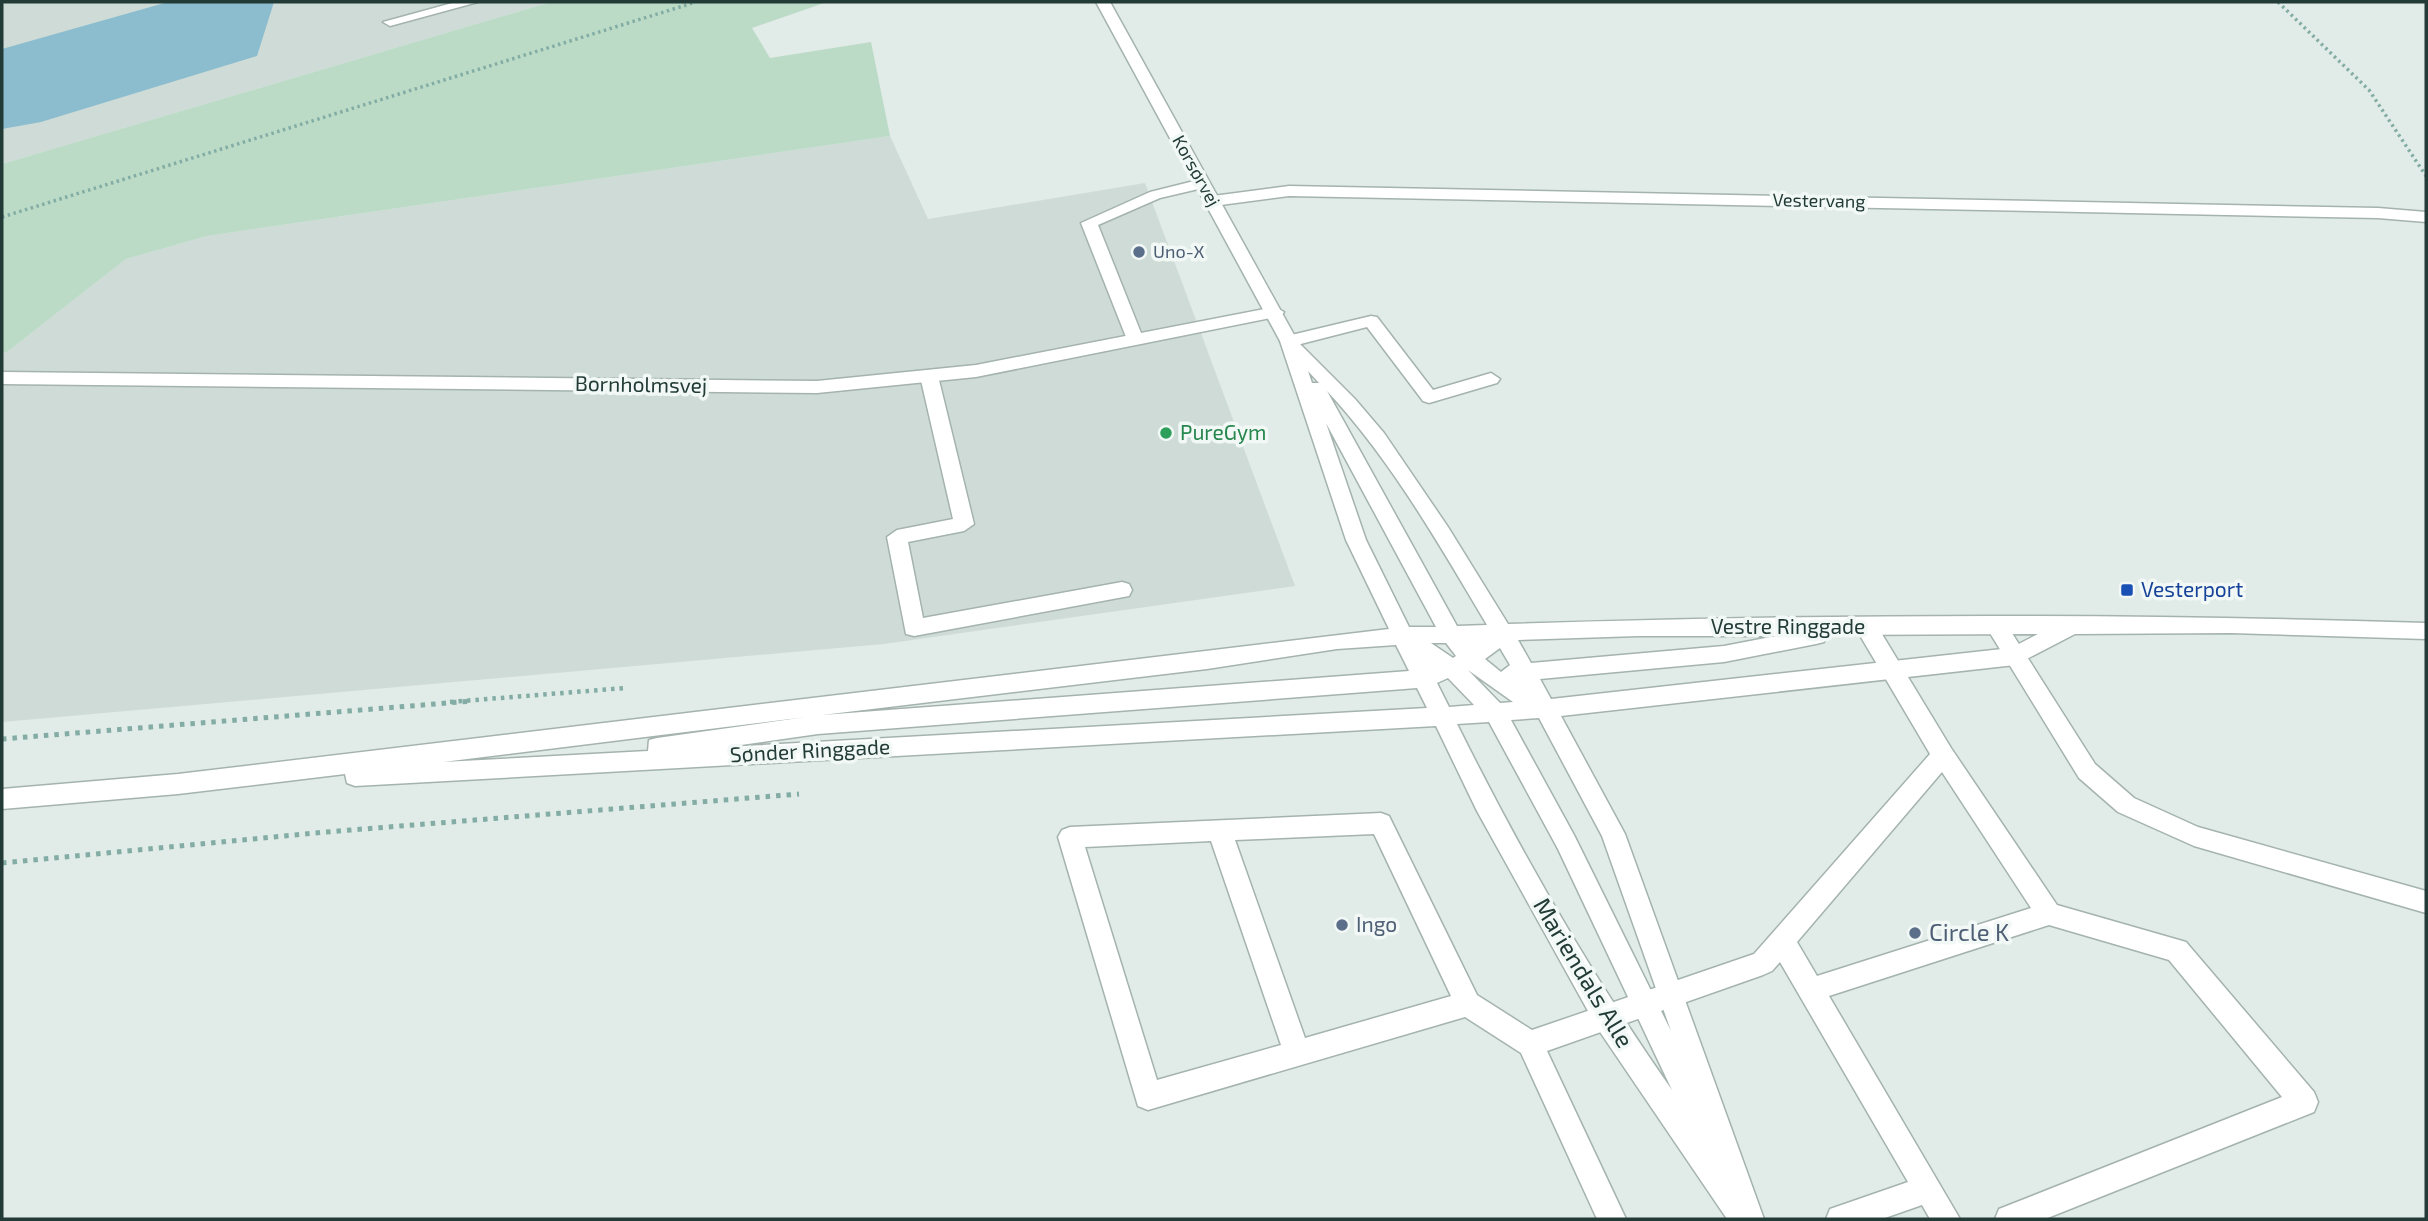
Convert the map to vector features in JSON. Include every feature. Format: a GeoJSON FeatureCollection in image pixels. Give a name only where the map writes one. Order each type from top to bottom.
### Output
{"type":"FeatureCollection","features":[{"type":"Feature","properties":{"kind":"street"},"geometry":{"type":"LineString","coordinates":[[390,22],[471,2]]}},
{"type":"Feature","properties":{"kind":"street","name":"Korsørvej"},"geometry":{"type":"LineString","coordinates":[[1102,2],[1289,341],[1356,540],[1424,679]]}},
{"type":"Feature","properties":{"kind":"street"},"geometry":{"type":"LineString","coordinates":[[1134,338],[1089,223],[1154,195],[1202,184]]}},
{"type":"Feature","properties":{"kind":"street","name":"Vestervang"},"geometry":{"type":"LineString","coordinates":[[1213,201],[1289,191],[2364,212],[2426,217]]}},
{"type":"Feature","properties":{"kind":"street","name":"Bornholmsvej"},"geometry":{"type":"LineString","coordinates":[[2,377],[817,387],[976,371],[1275,312]]}},
{"type":"Feature","properties":{"kind":"street"},"geometry":{"type":"LineString","coordinates":[[1461,665],[1451,634],[1289,341],[1371,321],[1429,397],[1491,379]]}},
{"type":"Feature","properties":{"kind":"street","name":"Korsørvej"},"geometry":{"type":"LineString","coordinates":[[1289,341],[1376,436],[1462,569],[1544,709]]}},
{"type":"Feature","properties":{"kind":"street"},"geometry":{"type":"LineString","coordinates":[[929,376],[964,524],[897,537],[915,628],[1122,590]]}},
{"type":"Feature","properties":{"kind":"street"},"geometry":{"type":"LineString","coordinates":[[1996,625],[2087,771],[2126,805],[2194,836],[2426,902]]}},
{"type":"Feature","properties":{"kind":"street","name":"Vestre Ringgade"},"geometry":{"type":"LineString","coordinates":[[1451,634],[1501,635],[1638,628],[1996,625],[2231,625],[2426,631]]}},
{"type":"Feature","properties":{"kind":"street","name":"Vestre Ringgade"},"geometry":{"type":"LineString","coordinates":[[1495,712],[1544,709],[2015,656],[2074,625]]}},
{"type":"Feature","properties":{"kind":"street"},"geometry":{"type":"LineString","coordinates":[[1441,714],[1482,683],[1522,671],[1724,654],[1866,627],[1942,755],[2049,914]]}},
{"type":"Feature","properties":{"kind":"street","name":"Sønder Ringgade"},"geometry":{"type":"LineString","coordinates":[[2,799],[178,784],[1193,661],[1337,641],[1451,634]]}},
{"type":"Feature","properties":{"kind":"street"},"geometry":{"type":"LineString","coordinates":[[492,769],[818,725],[1424,679],[1461,665],[1501,635]]}},
{"type":"Feature","properties":{"kind":"street"},"geometry":{"type":"LineString","coordinates":[[1403,636],[1461,665],[1482,683],[1544,709],[1613,834],[1748,1219]]}},
{"type":"Feature","properties":{"kind":"street","name":"Mariendals Alle"},"geometry":{"type":"LineString","coordinates":[[1424,679],[1485,804],[1607,1020],[1748,1219]]}},
{"type":"Feature","properties":{"kind":"street"},"geometry":{"type":"LineString","coordinates":[[1482,683],[1566,842],[1642,1005],[1748,1219]]}},
{"type":"Feature","properties":{"kind":"street","name":"Sønder Ringgade"},"geometry":{"type":"LineString","coordinates":[[178,784],[1302,726],[1495,712]]}},
{"type":"Feature","properties":{"kind":"street"},"geometry":{"type":"LineString","coordinates":[[1531,1044],[1607,1020],[1763,963],[1942,755]]}},
{"type":"Feature","properties":{"kind":"street"},"geometry":{"type":"LineString","coordinates":[[1468,1004],[1148,1096],[1070,837],[1381,823],[1468,1004],[1531,1044],[1612,1219]]}},
{"type":"Feature","properties":{"kind":"street"},"geometry":{"type":"LineString","coordinates":[[1219,830],[1297,1053]]}},
{"type":"Feature","properties":{"kind":"street"},"geometry":{"type":"LineString","coordinates":[[1811,990],[2049,914],[2177,950],[2304,1102],[2009,1219]]}},
{"type":"Feature","properties":{"kind":"street"},"geometry":{"type":"LineString","coordinates":[[1781,939],[1946,1219]]}},
{"type":"Feature","properties":{"kind":"street"},"geometry":{"type":"LineString","coordinates":[[1840,1219],[1927,1189]]}},
{"type":"Feature","properties":{"kind":"path"},"geometry":{"type":"LineString","coordinates":[[2,217],[696,2]]}},
{"type":"Feature","properties":{"kind":"path"},"geometry":{"type":"LineString","coordinates":[[2278,2],[2369,90],[2426,176]]}},
{"type":"Feature","properties":{"kind":"path"},"geometry":{"type":"LineString","coordinates":[[2,739],[638,687]]}},
{"type":"Feature","properties":{"kind":"path"},"geometry":{"type":"LineString","coordinates":[[2,863],[326,832],[812,793]]}},
{"type":"Feature","properties":{"kind":"shaded area"},"geometry":{"type":"Polygon","coordinates":[[[2,2],[551,2],[2,164],[2,2]]]}},
{"type":"Feature","properties":{"kind":"shaded area"},"geometry":{"type":"Polygon","coordinates":[[[890,136],[928,219],[1145,183],[1295,586],[884,644],[2,722],[2,352],[7,352],[126,259],[207,236],[890,136]]]}},
{"type":"Feature","properties":{"kind":"green space"},"geometry":{"type":"Polygon","coordinates":[[[551,2],[827,2],[752,28],[770,58],[871,42],[890,136],[207,236],[126,259],[7,352],[2,352],[2,164],[551,2]]]}},
{"type":"Feature","properties":{"kind":"water"},"geometry":{"type":"Polygon","coordinates":[[[168,2],[274,2],[257,56],[41,122],[2,129],[2,49],[168,2]]]}},
{"type":"Feature","properties":{"kind":"place","name":"Uno-X"},"geometry":{"type":"Point","coordinates":[1139,252]}},
{"type":"Feature","properties":{"kind":"place","name":"PureGym"},"geometry":{"type":"Point","coordinates":[1166,433]}},
{"type":"Feature","properties":{"kind":"place","name":"Vesterport"},"geometry":{"type":"Point","coordinates":[2127,590]}},
{"type":"Feature","properties":{"kind":"place","name":"Ingo"},"geometry":{"type":"Point","coordinates":[1342,925]}},
{"type":"Feature","properties":{"kind":"place","name":"Circle K"},"geometry":{"type":"Point","coordinates":[1915,933]}}]}
